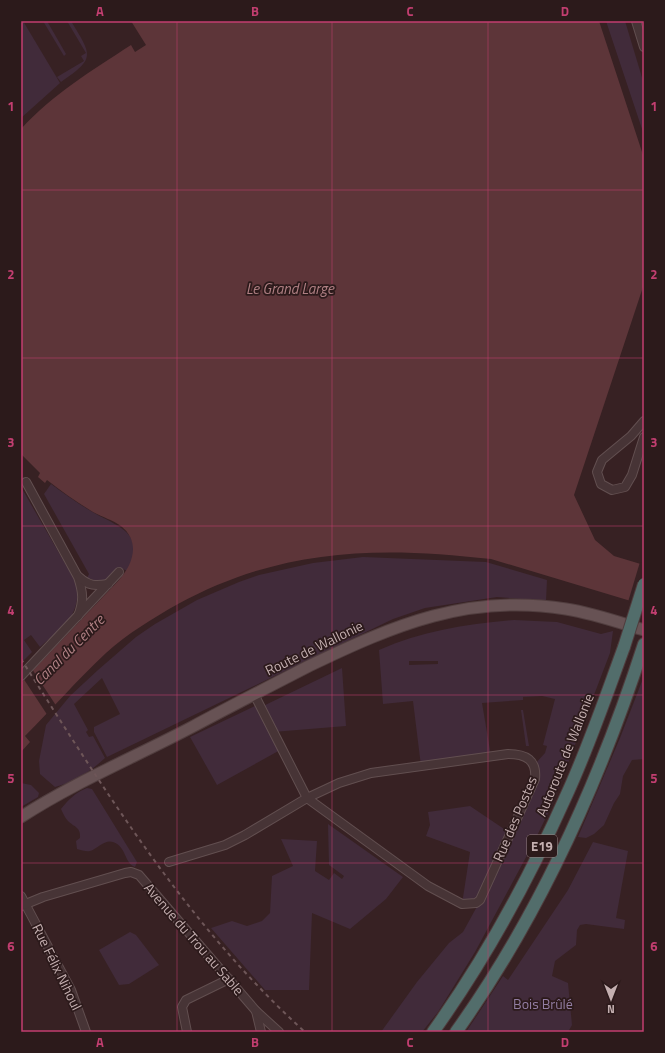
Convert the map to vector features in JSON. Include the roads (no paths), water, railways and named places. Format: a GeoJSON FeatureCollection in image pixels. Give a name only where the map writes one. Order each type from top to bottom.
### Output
{"type":"FeatureCollection","features":[{"type":"Feature","properties":{"kind":"highway","name":"Autoroute de Wallonie"},"geometry":{"type":"LineString","coordinates":[[434,1032],[493,939],[532,867],[567,794],[595,726],[624,647],[644,584]]}},
{"type":"Feature","properties":{"kind":"highway","name":"E19"},"geometry":{"type":"LineString","coordinates":[[456,1032],[509,949],[548,876],[583,804],[610,739],[643,648]]}},
{"type":"Feature","properties":{"kind":"main road","name":"Route de Wallonie"},"geometry":{"type":"LineString","coordinates":[[21,817],[83,782],[254,694],[379,633],[432,615],[459,610],[509,605],[564,609],[592,614],[644,630]]}},
{"type":"Feature","properties":{"kind":"street"},"geometry":{"type":"LineString","coordinates":[[636,21],[644,47]]}},
{"type":"Feature","properties":{"kind":"street"},"geometry":{"type":"LineString","coordinates":[[644,421],[631,436],[602,460],[597,472],[601,484],[612,490],[625,487],[632,475],[644,437]]}},
{"type":"Feature","properties":{"kind":"street"},"geometry":{"type":"LineString","coordinates":[[26,482],[78,577],[83,591],[83,603],[78,616]]}},
{"type":"Feature","properties":{"kind":"street"},"geometry":{"type":"LineString","coordinates":[[21,676],[119,572]]}},
{"type":"Feature","properties":{"kind":"street"},"geometry":{"type":"LineString","coordinates":[[78,577],[88,584],[96,586],[108,584]]}},
{"type":"Feature","properties":{"kind":"street","name":"Rue des Postes"},"geometry":{"type":"LineString","coordinates":[[169,862],[225,845],[245,835],[307,798],[339,784],[371,773],[508,754],[523,756],[530,759],[536,771],[535,779],[480,900],[471,904],[458,903],[428,886],[307,798],[254,694]]}},
{"type":"Feature","properties":{"kind":"street","name":"Avenue du Trou au Sable"},"geometry":{"type":"LineString","coordinates":[[22,902],[131,872],[139,875],[193,940],[230,979],[256,1012],[262,1032]]}},
{"type":"Feature","properties":{"kind":"street","name":"Rue Félix Nihoul"},"geometry":{"type":"LineString","coordinates":[[22,902],[71,990],[86,1032]]}},
{"type":"Feature","properties":{"kind":"street"},"geometry":{"type":"LineString","coordinates":[[187,1032],[182,1007],[186,1000],[230,979]]}},
{"type":"Feature","properties":{"kind":"street"},"geometry":{"type":"LineString","coordinates":[[256,1012],[279,1032]]}},
{"type":"Feature","properties":{"kind":"water","name":"Le Grand Large"},"geometry":{"type":"Polygon","coordinates":[[[131,21],[599,21],[644,158],[644,284],[574,495],[595,540],[614,556],[644,565],[644,605],[491,559],[449,555],[369,553],[330,556],[292,562],[254,572],[216,585],[178,604],[131,633],[106,653],[25,736],[30,742],[21,752],[21,683],[124,574],[131,560],[133,546],[127,532],[121,526],[93,512],[47,480],[45,483],[38,477],[40,473],[21,454],[21,129],[33,116],[59,94],[87,74],[131,45],[135,52],[146,45],[131,21]]]}},
{"type":"Feature","properties":{"kind":"railway"},"geometry":{"type":"LineString","coordinates":[[21,659],[117,807],[186,902],[262,991],[305,1032]]}},
{"type":"Feature","properties":{"kind":"water label","name":"Canal du Centre"},"geometry":{"type":"Point","coordinates":[69,650]}},
{"type":"Feature","properties":{"kind":"park label","name":"Bois Brûlé"},"geometry":{"type":"Point","coordinates":[543,1004]}}]}
